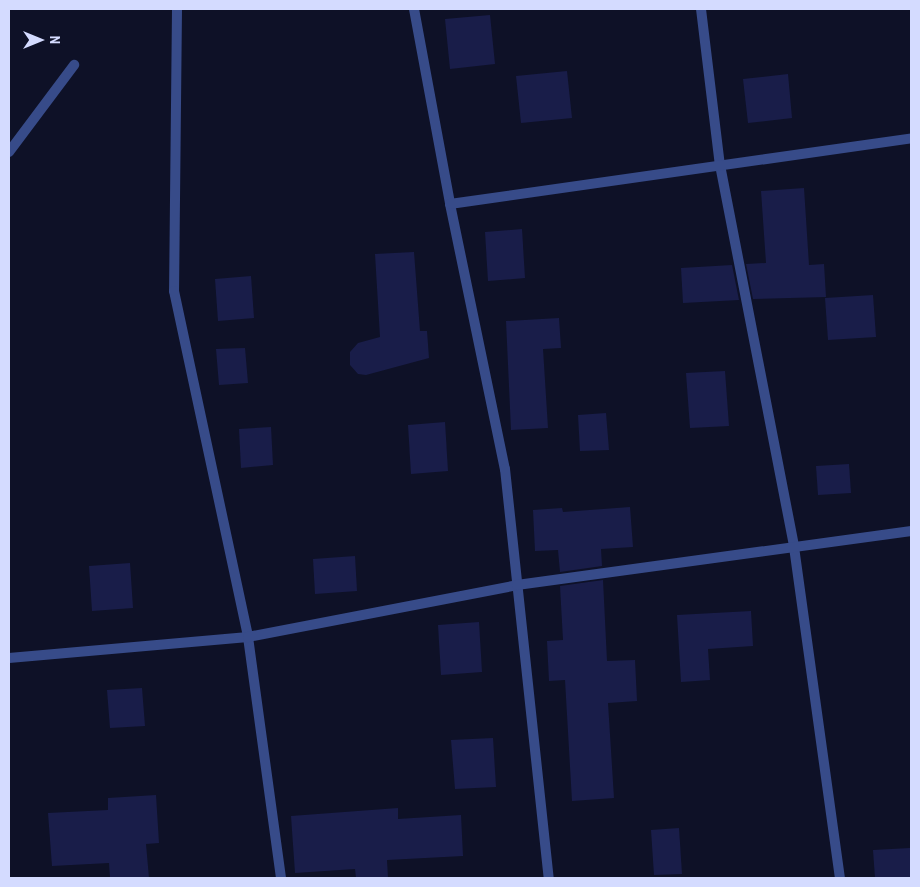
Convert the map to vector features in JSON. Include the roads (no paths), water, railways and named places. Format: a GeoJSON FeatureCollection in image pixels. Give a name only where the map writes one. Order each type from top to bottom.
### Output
{"type":"FeatureCollection","features":[{"type":"Feature","properties":{"kind":"street"},"geometry":{"type":"LineString","coordinates":[[177,9],[174,291],[248,637],[281,878]]}},
{"type":"Feature","properties":{"kind":"street"},"geometry":{"type":"LineString","coordinates":[[414,9],[450,204],[505,469],[549,878]]}},
{"type":"Feature","properties":{"kind":"street"},"geometry":{"type":"LineString","coordinates":[[701,9],[720,165],[794,547],[840,878]]}},
{"type":"Feature","properties":{"kind":"street"},"geometry":{"type":"LineString","coordinates":[[9,152],[74,65]]}},
{"type":"Feature","properties":{"kind":"street"},"geometry":{"type":"LineString","coordinates":[[450,204],[911,138]]}},
{"type":"Feature","properties":{"kind":"street"},"geometry":{"type":"LineString","coordinates":[[9,658],[248,637],[517,585],[911,531]]}}]}
